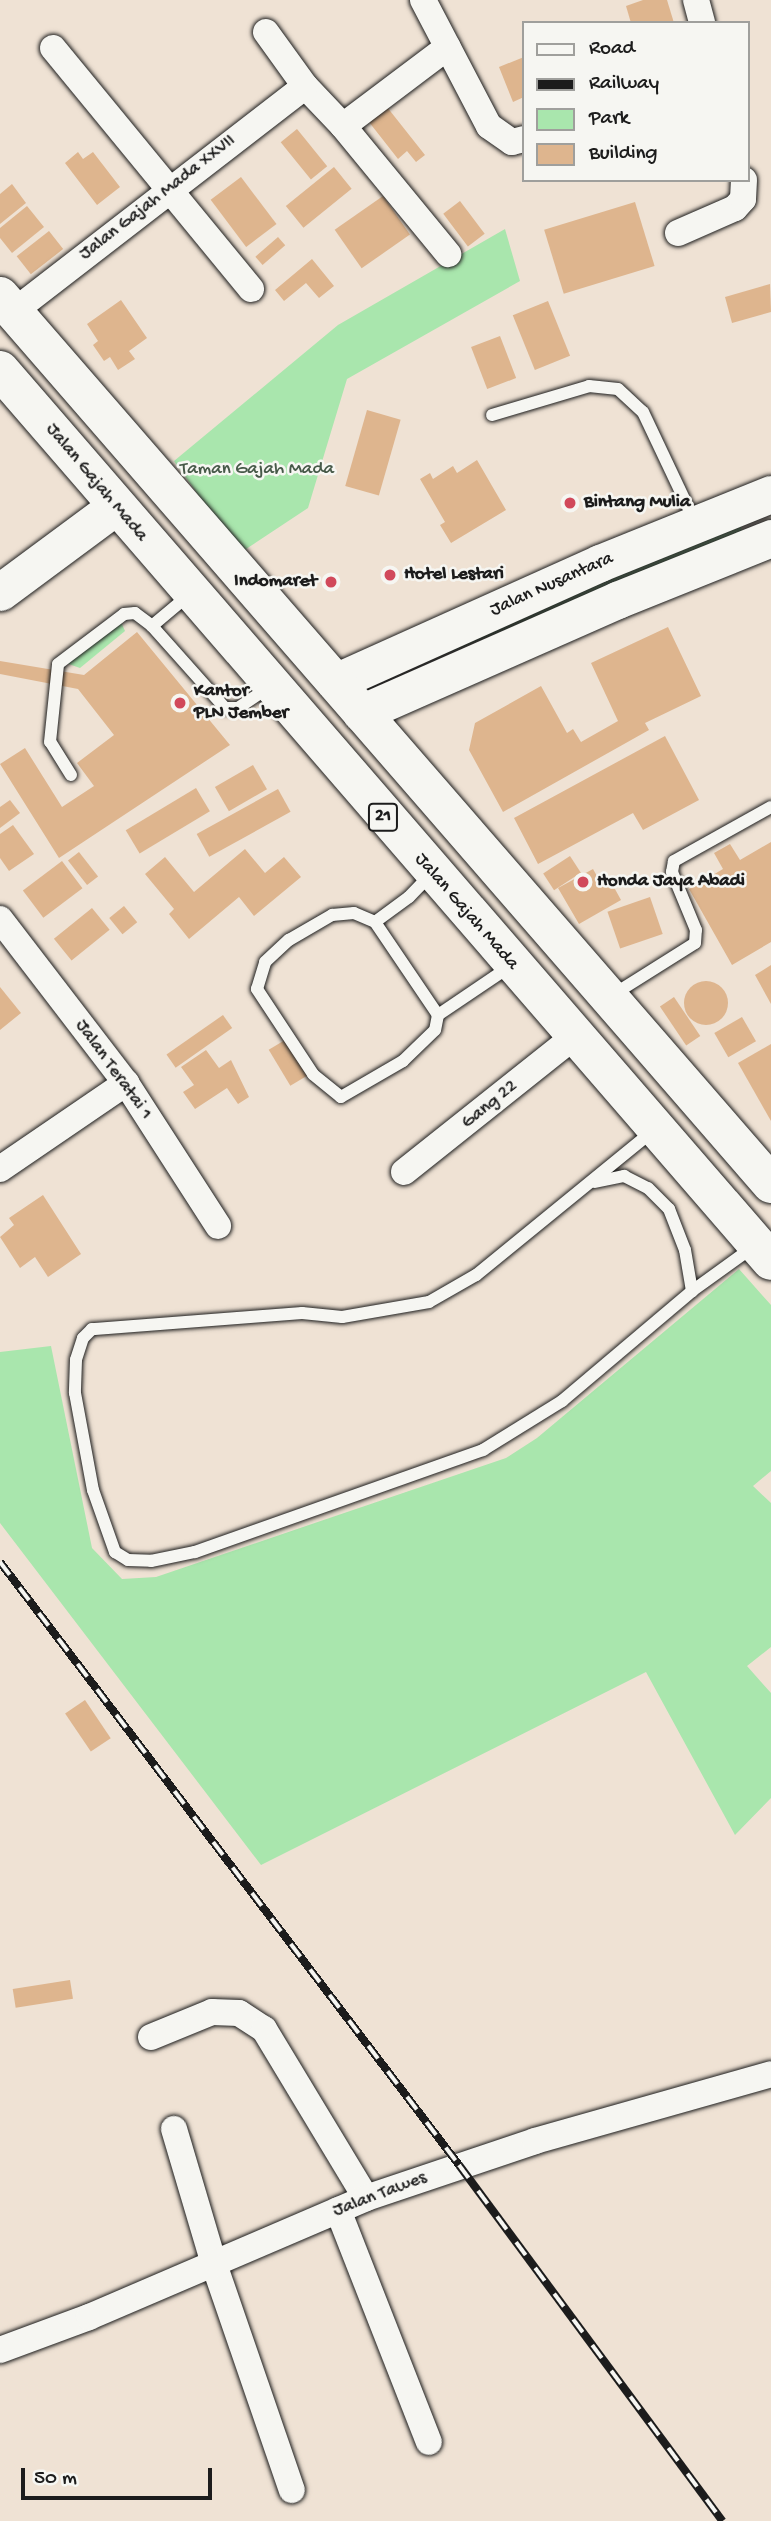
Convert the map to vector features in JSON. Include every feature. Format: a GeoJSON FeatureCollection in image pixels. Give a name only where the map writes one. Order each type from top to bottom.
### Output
{"type":"FeatureCollection","features":[{"type":"Feature","properties":{"kind":"highway"},"geometry":{"type":"LineString","coordinates":[[7,304],[771,1184]]}},
{"type":"Feature","properties":{"kind":"highway","name":"Jalan Gajah Mada"},"geometry":{"type":"LineString","coordinates":[[0,370],[115,507],[654,1130],[764,1253]]}},
{"type":"Feature","properties":{"kind":"street"},"geometry":{"type":"LineString","coordinates":[[423,0],[489,126],[512,142],[522,140]]}},
{"type":"Feature","properties":{"kind":"street"},"geometry":{"type":"LineString","coordinates":[[696,0],[701,21]]}},
{"type":"Feature","properties":{"kind":"street"},"geometry":{"type":"LineString","coordinates":[[266,32],[305,86],[343,126],[448,254]]}},
{"type":"Feature","properties":{"kind":"street"},"geometry":{"type":"LineString","coordinates":[[343,126],[448,47]]}},
{"type":"Feature","properties":{"kind":"street"},"geometry":{"type":"LineString","coordinates":[[53,48],[251,289]]}},
{"type":"Feature","properties":{"kind":"street","name":"Jalan Gajah Mada XXVII"},"geometry":{"type":"LineString","coordinates":[[7,304],[305,86]]}},
{"type":"Feature","properties":{"kind":"street"},"geometry":{"type":"LineString","coordinates":[[678,233],[735,208],[743,199],[744,182]]}},
{"type":"Feature","properties":{"kind":"street"},"geometry":{"type":"LineString","coordinates":[[0,592],[115,507]]}},
{"type":"Feature","properties":{"kind":"street","name":"Jalan Nusantara"},"geometry":{"type":"LineString","coordinates":[[335,682],[696,524],[764,524]]}},
{"type":"Feature","properties":{"kind":"street","name":"Jalan Nusantara"},"geometry":{"type":"LineString","coordinates":[[361,713],[604,605],[764,524]]}},
{"type":"Feature","properties":{"kind":"street","name":"Jalan Teratai 1"},"geometry":{"type":"LineString","coordinates":[[0,919],[126,1083],[218,1226]]}},
{"type":"Feature","properties":{"kind":"street","name":"Gang 22"},"geometry":{"type":"LineString","coordinates":[[404,1172],[575,1037]]}},
{"type":"Feature","properties":{"kind":"street"},"geometry":{"type":"LineString","coordinates":[[0,1169],[126,1083]]}},
{"type":"Feature","properties":{"kind":"street"},"geometry":{"type":"LineString","coordinates":[[151,2037],[212,2012],[239,2013],[264,2029],[366,2198]]}},
{"type":"Feature","properties":{"kind":"street","name":"Jalan Tawes"},"geometry":{"type":"LineString","coordinates":[[0,2350],[214,2264],[366,2198],[535,2141],[771,2074]]}},
{"type":"Feature","properties":{"kind":"street"},"geometry":{"type":"LineString","coordinates":[[174,2129],[214,2264],[292,2490]]}},
{"type":"Feature","properties":{"kind":"street"},"geometry":{"type":"LineString","coordinates":[[338,2210],[429,2442]]}},
{"type":"Feature","properties":{"kind":"lane"},"geometry":{"type":"LineString","coordinates":[[492,415],[589,386],[618,389],[643,412],[696,524]]}},
{"type":"Feature","properties":{"kind":"lane"},"geometry":{"type":"LineString","coordinates":[[152,626],[191,594]]}},
{"type":"Feature","properties":{"kind":"lane"},"geometry":{"type":"LineString","coordinates":[[71,775],[50,742],[58,664],[124,614],[135,613],[152,626],[225,708],[238,708],[271,686]]}},
{"type":"Feature","properties":{"kind":"lane"},"geometry":{"type":"LineString","coordinates":[[608,998],[695,943],[696,930],[671,873],[674,861],[771,807]]}},
{"type":"Feature","properties":{"kind":"lane"},"geometry":{"type":"LineString","coordinates":[[375,922],[410,897],[432,873]]}},
{"type":"Feature","properties":{"kind":"lane"},"geometry":{"type":"LineString","coordinates":[[354,913],[375,922],[438,1015],[436,1030],[403,1062],[359,1090],[341,1097],[313,1074],[257,989],[258,978],[265,962],[289,940],[332,915],[354,913]]}},
{"type":"Feature","properties":{"kind":"lane"},"geometry":{"type":"LineString","coordinates":[[438,1015],[513,965]]}},
{"type":"Feature","properties":{"kind":"lane"},"geometry":{"type":"LineString","coordinates":[[654,1130],[596,1182],[476,1275],[429,1302],[342,1317],[302,1313],[92,1329],[83,1338],[76,1360],[75,1393],[93,1490],[115,1552],[128,1560],[151,1561],[195,1552],[483,1450],[562,1401],[692,1291],[764,1253]]}},
{"type":"Feature","properties":{"kind":"lane"},"geometry":{"type":"LineString","coordinates":[[596,1182],[624,1177],[648,1188],[669,1209],[685,1250],[692,1291]]}},
{"type":"Feature","properties":{"kind":"green space","name":"Taman Gajah Mada"},"geometry":{"type":"Polygon","coordinates":[[[505,229],[520,281],[347,379],[308,508],[240,553],[174,461],[338,325],[505,229]]]}},
{"type":"Feature","properties":{"kind":"green space"},"geometry":{"type":"Polygon","coordinates":[[[741,524],[742,532],[414,667],[413,661],[741,524]]]}},
{"type":"Feature","properties":{"kind":"green space"},"geometry":{"type":"Polygon","coordinates":[[[120,620],[125,631],[80,668],[66,663],[120,620]]]}},
{"type":"Feature","properties":{"kind":"green space"},"geometry":{"type":"Polygon","coordinates":[[[739,1269],[771,1305],[771,1471],[753,1486],[771,1503],[771,1647],[747,1666],[771,1693],[771,1798],[735,1835],[646,1672],[261,1865],[0,1523],[0,1352],[51,1346],[92,1548],[122,1579],[156,1577],[506,1458],[537,1438],[739,1269]]]}},
{"type":"Feature","properties":{"kind":"building"},"geometry":{"type":"Polygon","coordinates":[[[643,0],[667,0],[673,21],[630,21],[626,6],[643,0]]]}},
{"type":"Feature","properties":{"kind":"building"},"geometry":{"type":"Polygon","coordinates":[[[522,58],[522,98],[513,102],[499,67],[522,58]]]}},
{"type":"Feature","properties":{"kind":"building"},"geometry":{"type":"Polygon","coordinates":[[[387,107],[425,155],[416,162],[407,151],[398,159],[369,122],[387,107]]]}},
{"type":"Feature","properties":{"kind":"building"},"geometry":{"type":"Polygon","coordinates":[[[297,129],[327,166],[311,180],[281,142],[297,129]]]}},
{"type":"Feature","properties":{"kind":"building"},"geometry":{"type":"Polygon","coordinates":[[[78,152],[83,159],[93,152],[120,187],[97,205],[65,163],[78,152]]]}},
{"type":"Feature","properties":{"kind":"building"},"geometry":{"type":"Polygon","coordinates":[[[334,167],[352,189],[303,228],[286,206],[334,167]]]}},
{"type":"Feature","properties":{"kind":"building"},"geometry":{"type":"Polygon","coordinates":[[[241,177],[277,224],[246,247],[211,200],[241,177]]]}},
{"type":"Feature","properties":{"kind":"building"},"geometry":{"type":"Polygon","coordinates":[[[12,184],[26,203],[0,224],[0,194],[12,184]]]}},
{"type":"Feature","properties":{"kind":"building"},"geometry":{"type":"Polygon","coordinates":[[[383,196],[410,235],[362,268],[335,230],[383,196]]]}},
{"type":"Feature","properties":{"kind":"building"},"geometry":{"type":"Polygon","coordinates":[[[460,201],[485,234],[468,246],[443,214],[460,201]]]}},
{"type":"Feature","properties":{"kind":"building"},"geometry":{"type":"Polygon","coordinates":[[[635,202],[655,266],[564,294],[544,230],[635,202]]]}},
{"type":"Feature","properties":{"kind":"building"},"geometry":{"type":"Polygon","coordinates":[[[27,206],[44,227],[12,253],[0,238],[0,228],[27,206]]]}},
{"type":"Feature","properties":{"kind":"building"},"geometry":{"type":"Polygon","coordinates":[[[49,231],[63,249],[31,274],[17,256],[49,231]]]}},
{"type":"Feature","properties":{"kind":"building"},"geometry":{"type":"Polygon","coordinates":[[[278,237],[285,245],[263,265],[255,257],[278,237]]]}},
{"type":"Feature","properties":{"kind":"building"},"geometry":{"type":"Polygon","coordinates":[[[312,259],[334,286],[319,298],[306,283],[284,301],[275,290],[312,259]]]}},
{"type":"Feature","properties":{"kind":"building"},"geometry":{"type":"Polygon","coordinates":[[[770,284],[771,312],[732,323],[725,297],[770,284]]]}},
{"type":"Feature","properties":{"kind":"building"},"geometry":{"type":"Polygon","coordinates":[[[121,300],[147,338],[129,351],[135,359],[118,370],[110,357],[104,361],[93,345],[98,341],[87,324],[121,300]]]}},
{"type":"Feature","properties":{"kind":"building"},"geometry":{"type":"Polygon","coordinates":[[[548,301],[570,356],[535,370],[513,315],[548,301]]]}},
{"type":"Feature","properties":{"kind":"building"},"geometry":{"type":"Polygon","coordinates":[[[500,336],[516,378],[487,389],[471,347],[500,336]]]}},
{"type":"Feature","properties":{"kind":"building"},"geometry":{"type":"Polygon","coordinates":[[[367,410],[401,420],[379,496],[345,486],[367,410]]]}},
{"type":"Feature","properties":{"kind":"building"},"geometry":{"type":"Polygon","coordinates":[[[477,460],[506,510],[451,543],[440,525],[445,522],[420,479],[430,473],[433,479],[453,466],[457,473],[477,460]]]}},
{"type":"Feature","properties":{"kind":"building"},"geometry":{"type":"Polygon","coordinates":[[[668,627],[701,696],[645,723],[649,730],[503,812],[469,750],[475,723],[541,686],[567,733],[573,729],[581,742],[618,721],[591,663],[668,627]]]}},
{"type":"Feature","properties":{"kind":"building"},"geometry":{"type":"Polygon","coordinates":[[[137,632],[230,745],[59,858],[0,764],[25,748],[62,807],[94,786],[77,763],[114,735],[78,689],[0,674],[0,661],[84,675],[137,632]]]}},
{"type":"Feature","properties":{"kind":"building"},"geometry":{"type":"Polygon","coordinates":[[[665,736],[699,800],[643,830],[633,813],[538,864],[514,818],[665,736]]]}},
{"type":"Feature","properties":{"kind":"building"},"geometry":{"type":"Polygon","coordinates":[[[253,765],[267,789],[229,811],[215,787],[253,765]]]}},
{"type":"Feature","properties":{"kind":"building"},"geometry":{"type":"Polygon","coordinates":[[[196,788],[210,811],[140,853],[126,830],[196,788]]]}},
{"type":"Feature","properties":{"kind":"building"},"geometry":{"type":"Polygon","coordinates":[[[278,789],[291,812],[209,857],[197,834],[278,789]]]}},
{"type":"Feature","properties":{"kind":"building"},"geometry":{"type":"Polygon","coordinates":[[[10,800],[20,813],[0,828],[0,807],[10,800]]]}},
{"type":"Feature","properties":{"kind":"building"},"geometry":{"type":"Polygon","coordinates":[[[13,825],[34,854],[9,871],[0,858],[0,834],[13,825]]]}},
{"type":"Feature","properties":{"kind":"building"},"geometry":{"type":"Polygon","coordinates":[[[771,842],[771,942],[732,965],[689,889],[723,869],[714,853],[730,844],[740,860],[771,842]]]}},
{"type":"Feature","properties":{"kind":"building"},"geometry":{"type":"Polygon","coordinates":[[[245,849],[265,873],[284,857],[301,877],[254,916],[239,897],[189,939],[169,914],[174,909],[145,874],[165,857],[194,892],[245,849]]]}},
{"type":"Feature","properties":{"kind":"building"},"geometry":{"type":"Polygon","coordinates":[[[79,852],[98,876],[87,885],[68,861],[79,852]]]}},
{"type":"Feature","properties":{"kind":"building"},"geometry":{"type":"Polygon","coordinates":[[[570,856],[581,873],[554,890],[543,873],[570,856]]]}},
{"type":"Feature","properties":{"kind":"building"},"geometry":{"type":"Polygon","coordinates":[[[62,861],[82,888],[43,918],[23,890],[62,861]]]}},
{"type":"Feature","properties":{"kind":"building"},"geometry":{"type":"Polygon","coordinates":[[[593,869],[602,885],[610,880],[621,900],[579,924],[558,888],[593,869]]]}},
{"type":"Feature","properties":{"kind":"building"},"geometry":{"type":"Polygon","coordinates":[[[650,897],[663,934],[620,949],[607,912],[650,897]]]}},
{"type":"Feature","properties":{"kind":"building"},"geometry":{"type":"Polygon","coordinates":[[[124,906],[137,922],[122,934],[109,918],[124,906]]]}},
{"type":"Feature","properties":{"kind":"building"},"geometry":{"type":"Polygon","coordinates":[[[92,908],[110,930],[72,961],[54,939],[92,908]]]}},
{"type":"Feature","properties":{"kind":"building"},"geometry":{"type":"Polygon","coordinates":[[[771,965],[771,1004],[755,975],[771,965]]]}},
{"type":"Feature","properties":{"kind":"building"},"geometry":{"type":"Polygon","coordinates":[[[706,981],[721,988],[728,1003],[721,1018],[706,1025],[691,1018],[684,1003],[691,988],[706,981]]]}},
{"type":"Feature","properties":{"kind":"building"},"geometry":{"type":"Polygon","coordinates":[[[0,987],[21,1013],[0,1030],[0,987]]]}},
{"type":"Feature","properties":{"kind":"building"},"geometry":{"type":"Polygon","coordinates":[[[674,997],[700,1036],[686,1045],[660,1007],[674,997]]]}},
{"type":"Feature","properties":{"kind":"building"},"geometry":{"type":"Polygon","coordinates":[[[223,1015],[232,1028],[176,1068],[166,1055],[223,1015]]]}},
{"type":"Feature","properties":{"kind":"building"},"geometry":{"type":"Polygon","coordinates":[[[742,1017],[756,1041],[728,1057],[714,1033],[742,1017]]]}},
{"type":"Feature","properties":{"kind":"building"},"geometry":{"type":"Polygon","coordinates":[[[285,1040],[307,1076],[290,1086],[269,1050],[285,1040]]]}},
{"type":"Feature","properties":{"kind":"building"},"geometry":{"type":"Polygon","coordinates":[[[771,1044],[771,1121],[738,1063],[771,1044]]]}},
{"type":"Feature","properties":{"kind":"building"},"geometry":{"type":"Polygon","coordinates":[[[206,1050],[219,1068],[231,1060],[249,1097],[238,1104],[227,1088],[195,1109],[183,1092],[194,1085],[181,1067],[206,1050]]]}},
{"type":"Feature","properties":{"kind":"building"},"geometry":{"type":"Polygon","coordinates":[[[43,1195],[81,1254],[48,1277],[35,1257],[20,1268],[0,1237],[14,1225],[9,1218],[43,1195]]]}},
{"type":"Feature","properties":{"kind":"building"},"geometry":{"type":"Polygon","coordinates":[[[85,1700],[111,1738],[91,1752],[65,1713],[85,1700]]]}},
{"type":"Feature","properties":{"kind":"building"},"geometry":{"type":"Polygon","coordinates":[[[70,1980],[73,1999],[16,2008],[13,1989],[70,1980]]]}},
{"type":"Feature","properties":{"kind":"railway"},"geometry":{"type":"LineString","coordinates":[[0,1562],[459,2165],[722,2521]]}},
{"type":"Feature","properties":{"kind":"place","name":"Bintang Mulia"},"geometry":{"type":"Point","coordinates":[570,503]}},
{"type":"Feature","properties":{"kind":"place","name":"Hotel Lestari"},"geometry":{"type":"Point","coordinates":[390,575]}},
{"type":"Feature","properties":{"kind":"place","name":"Indomaret"},"geometry":{"type":"Point","coordinates":[331,582]}},
{"type":"Feature","properties":{"kind":"place","name":"Kantor PLN Jember"},"geometry":{"type":"Point","coordinates":[180,703]}},
{"type":"Feature","properties":{"kind":"place","name":"Honda Jaya Abadi"},"geometry":{"type":"Point","coordinates":[583,882]}}]}
